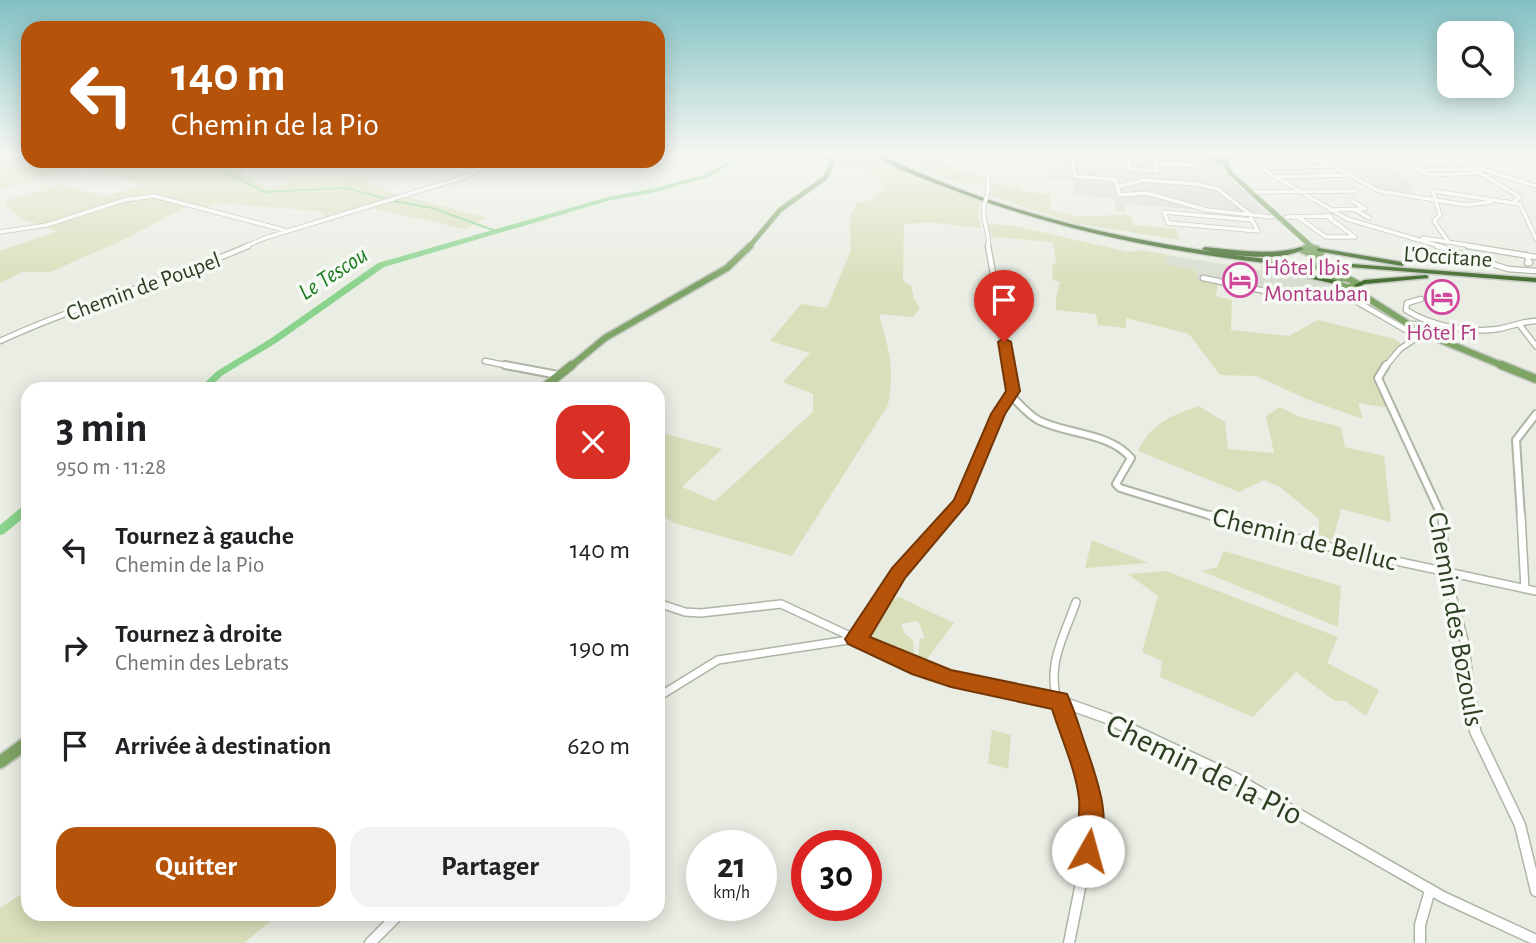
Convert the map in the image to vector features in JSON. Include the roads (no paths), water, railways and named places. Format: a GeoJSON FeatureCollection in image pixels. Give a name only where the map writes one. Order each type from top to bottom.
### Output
{"type":"FeatureCollection","features":[{"type":"Feature","properties":{"kind":"highway","name":"L'Occitane"},"geometry":{"type":"LineString","coordinates":[[978,196],[1072,228],[1172,250],[1314,265],[1536,281]]}},
{"type":"Feature","properties":{"kind":"highway","name":"L'Occitane"},"geometry":{"type":"LineString","coordinates":[[984,196],[1090,230],[1182,249],[1314,265]]}},
{"type":"Feature","properties":{"kind":"highway"},"geometry":{"type":"LineString","coordinates":[[1072,228],[1166,253],[1274,269],[1339,285]]}},
{"type":"Feature","properties":{"kind":"highway"},"geometry":{"type":"LineString","coordinates":[[1090,230],[1155,243],[1211,249],[1263,252],[1310,250],[1492,278]]}},
{"type":"Feature","properties":{"kind":"highway"},"geometry":{"type":"LineString","coordinates":[[1358,286],[1364,282],[1416,277],[1492,278]]}},
{"type":"Feature","properties":{"kind":"main road"},"geometry":{"type":"LineString","coordinates":[[550,382],[610,335],[703,284],[732,263],[780,210],[799,196]]}},
{"type":"Feature","properties":{"kind":"main road"},"geometry":{"type":"LineString","coordinates":[[1250,196],[1320,259],[1413,324],[1427,325]]}},
{"type":"Feature","properties":{"kind":"main road"},"geometry":{"type":"LineString","coordinates":[[1254,196],[1334,273],[1339,285],[1413,328],[1536,379]]}},
{"type":"Feature","properties":{"kind":"main road"},"geometry":{"type":"LineString","coordinates":[[1339,285],[1347,278]]}},
{"type":"Feature","properties":{"kind":"main road"},"geometry":{"type":"LineString","coordinates":[[1339,285],[1358,286]]}},
{"type":"Feature","properties":{"kind":"main road"},"geometry":{"type":"LineString","coordinates":[[1391,314],[1427,325],[1452,345]]}},
{"type":"Feature","properties":{"kind":"main road"},"geometry":{"type":"LineString","coordinates":[[0,762],[21,747]]}},
{"type":"Feature","properties":{"kind":"street"},"geometry":{"type":"LineString","coordinates":[[0,232],[47,225],[124,200],[154,196],[286,231]]}},
{"type":"Feature","properties":{"kind":"street","name":"Chemin de Poupel"},"geometry":{"type":"LineString","coordinates":[[0,341],[28,328],[190,271],[286,231],[404,196]]}},
{"type":"Feature","properties":{"kind":"street"},"geometry":{"type":"LineString","coordinates":[[665,693],[718,660],[855,639],[862,633],[899,573],[960,503],[998,414],[1013,391],[1004,342],[995,329],[990,307],[995,284],[988,248],[990,238],[982,218],[987,196]]}},
{"type":"Feature","properties":{"kind":"street"},"geometry":{"type":"LineString","coordinates":[[1160,196],[1207,210],[1269,214],[1292,231]]}},
{"type":"Feature","properties":{"kind":"street"},"geometry":{"type":"LineString","coordinates":[[1226,196],[1246,213],[1252,220],[1258,231],[1168,223],[1164,212],[1252,220]]}},
{"type":"Feature","properties":{"kind":"street"},"geometry":{"type":"LineString","coordinates":[[1306,196],[1340,216],[1508,269],[1536,271]]}},
{"type":"Feature","properties":{"kind":"street"},"geometry":{"type":"LineString","coordinates":[[1411,196],[1476,206],[1514,201],[1520,198],[1517,196]]}},
{"type":"Feature","properties":{"kind":"street"},"geometry":{"type":"LineString","coordinates":[[1435,196],[1440,215],[1434,221],[1448,241]]}},
{"type":"Feature","properties":{"kind":"street"},"geometry":{"type":"LineString","coordinates":[[1472,196],[1491,202]]}},
{"type":"Feature","properties":{"kind":"street"},"geometry":{"type":"LineString","coordinates":[[1328,210],[1365,209],[1351,200]]}},
{"type":"Feature","properties":{"kind":"street"},"geometry":{"type":"LineString","coordinates":[[1514,201],[1525,210],[1524,218],[1536,239]]}},
{"type":"Feature","properties":{"kind":"street"},"geometry":{"type":"LineString","coordinates":[[1355,209],[1369,218]]}},
{"type":"Feature","properties":{"kind":"street"},"geometry":{"type":"LineString","coordinates":[[1286,216],[1340,216]]}},
{"type":"Feature","properties":{"kind":"street"},"geometry":{"type":"LineString","coordinates":[[1298,217],[1326,237],[1355,237],[1328,217]]}},
{"type":"Feature","properties":{"kind":"street"},"geometry":{"type":"LineString","coordinates":[[1530,227],[1536,229]]}},
{"type":"Feature","properties":{"kind":"street"},"geometry":{"type":"LineString","coordinates":[[1401,235],[1536,257]]}},
{"type":"Feature","properties":{"kind":"street"},"geometry":{"type":"LineString","coordinates":[[1526,255],[1530,263],[1527,264]]}},
{"type":"Feature","properties":{"kind":"street"},"geometry":{"type":"LineString","coordinates":[[1203,278],[1293,297],[1330,300],[1339,285]]}},
{"type":"Feature","properties":{"kind":"street","name":"Chemin des Bozouls"},"geometry":{"type":"LineString","coordinates":[[1339,285],[1418,337],[1407,342],[1378,378],[1441,512],[1446,573],[1465,645],[1475,731],[1520,825],[1536,891]]}},
{"type":"Feature","properties":{"kind":"street"},"geometry":{"type":"LineString","coordinates":[[1421,299],[1407,303],[1406,310],[1427,325],[1479,330],[1519,324],[1527,320],[1536,321]]}},
{"type":"Feature","properties":{"kind":"street"},"geometry":{"type":"LineString","coordinates":[[1519,324],[1536,346]]}},
{"type":"Feature","properties":{"kind":"street"},"geometry":{"type":"LineString","coordinates":[[485,361],[558,375]]}},
{"type":"Feature","properties":{"kind":"street","name":"Chemin de Belluc"},"geometry":{"type":"LineString","coordinates":[[1011,396],[1037,419],[1101,439],[1128,452],[1131,458],[1117,485],[1227,519],[1446,573],[1536,591]]}},
{"type":"Feature","properties":{"kind":"street"},"geometry":{"type":"LineString","coordinates":[[1525,589],[1516,440],[1536,414]]}},
{"type":"Feature","properties":{"kind":"street"},"geometry":{"type":"LineString","coordinates":[[1069,943],[1092,828],[1091,797],[1060,701],[1053,689],[1052,669],[1076,602]]}},
{"type":"Feature","properties":{"kind":"street","name":"Chemin de la Pio"},"geometry":{"type":"LineString","coordinates":[[665,606],[685,613],[703,613],[761,603],[781,604],[919,668],[1042,700],[1060,701],[1107,718],[1235,778],[1430,890],[1536,940]]}},
{"type":"Feature","properties":{"kind":"street"},"geometry":{"type":"LineString","coordinates":[[1420,943],[1420,925],[1430,890]]}},
{"type":"Feature","properties":{"kind":"street"},"geometry":{"type":"LineString","coordinates":[[370,943],[392,921]]}},
{"type":"Feature","properties":{"kind":"waterway"},"geometry":{"type":"LineString","coordinates":[[376,196],[387,199]]}},
{"type":"Feature","properties":{"kind":"waterway","name":"Le Tescou"},"geometry":{"type":"LineString","coordinates":[[210,382],[381,265],[622,196]]}},
{"type":"Feature","properties":{"kind":"waterway"},"geometry":{"type":"LineString","coordinates":[[393,201],[432,208],[496,231]]}},
{"type":"Feature","properties":{"kind":"waterway","name":"Le Tescou"},"geometry":{"type":"LineString","coordinates":[[0,531],[21,514]]}},
{"type":"Feature","properties":{"kind":"place","name":"Hôtel Ibis Montauban"},"geometry":{"type":"Point","coordinates":[1240,280]}},
{"type":"Feature","properties":{"kind":"place","name":"Hôtel F1"},"geometry":{"type":"Point","coordinates":[1442,297]}}]}
